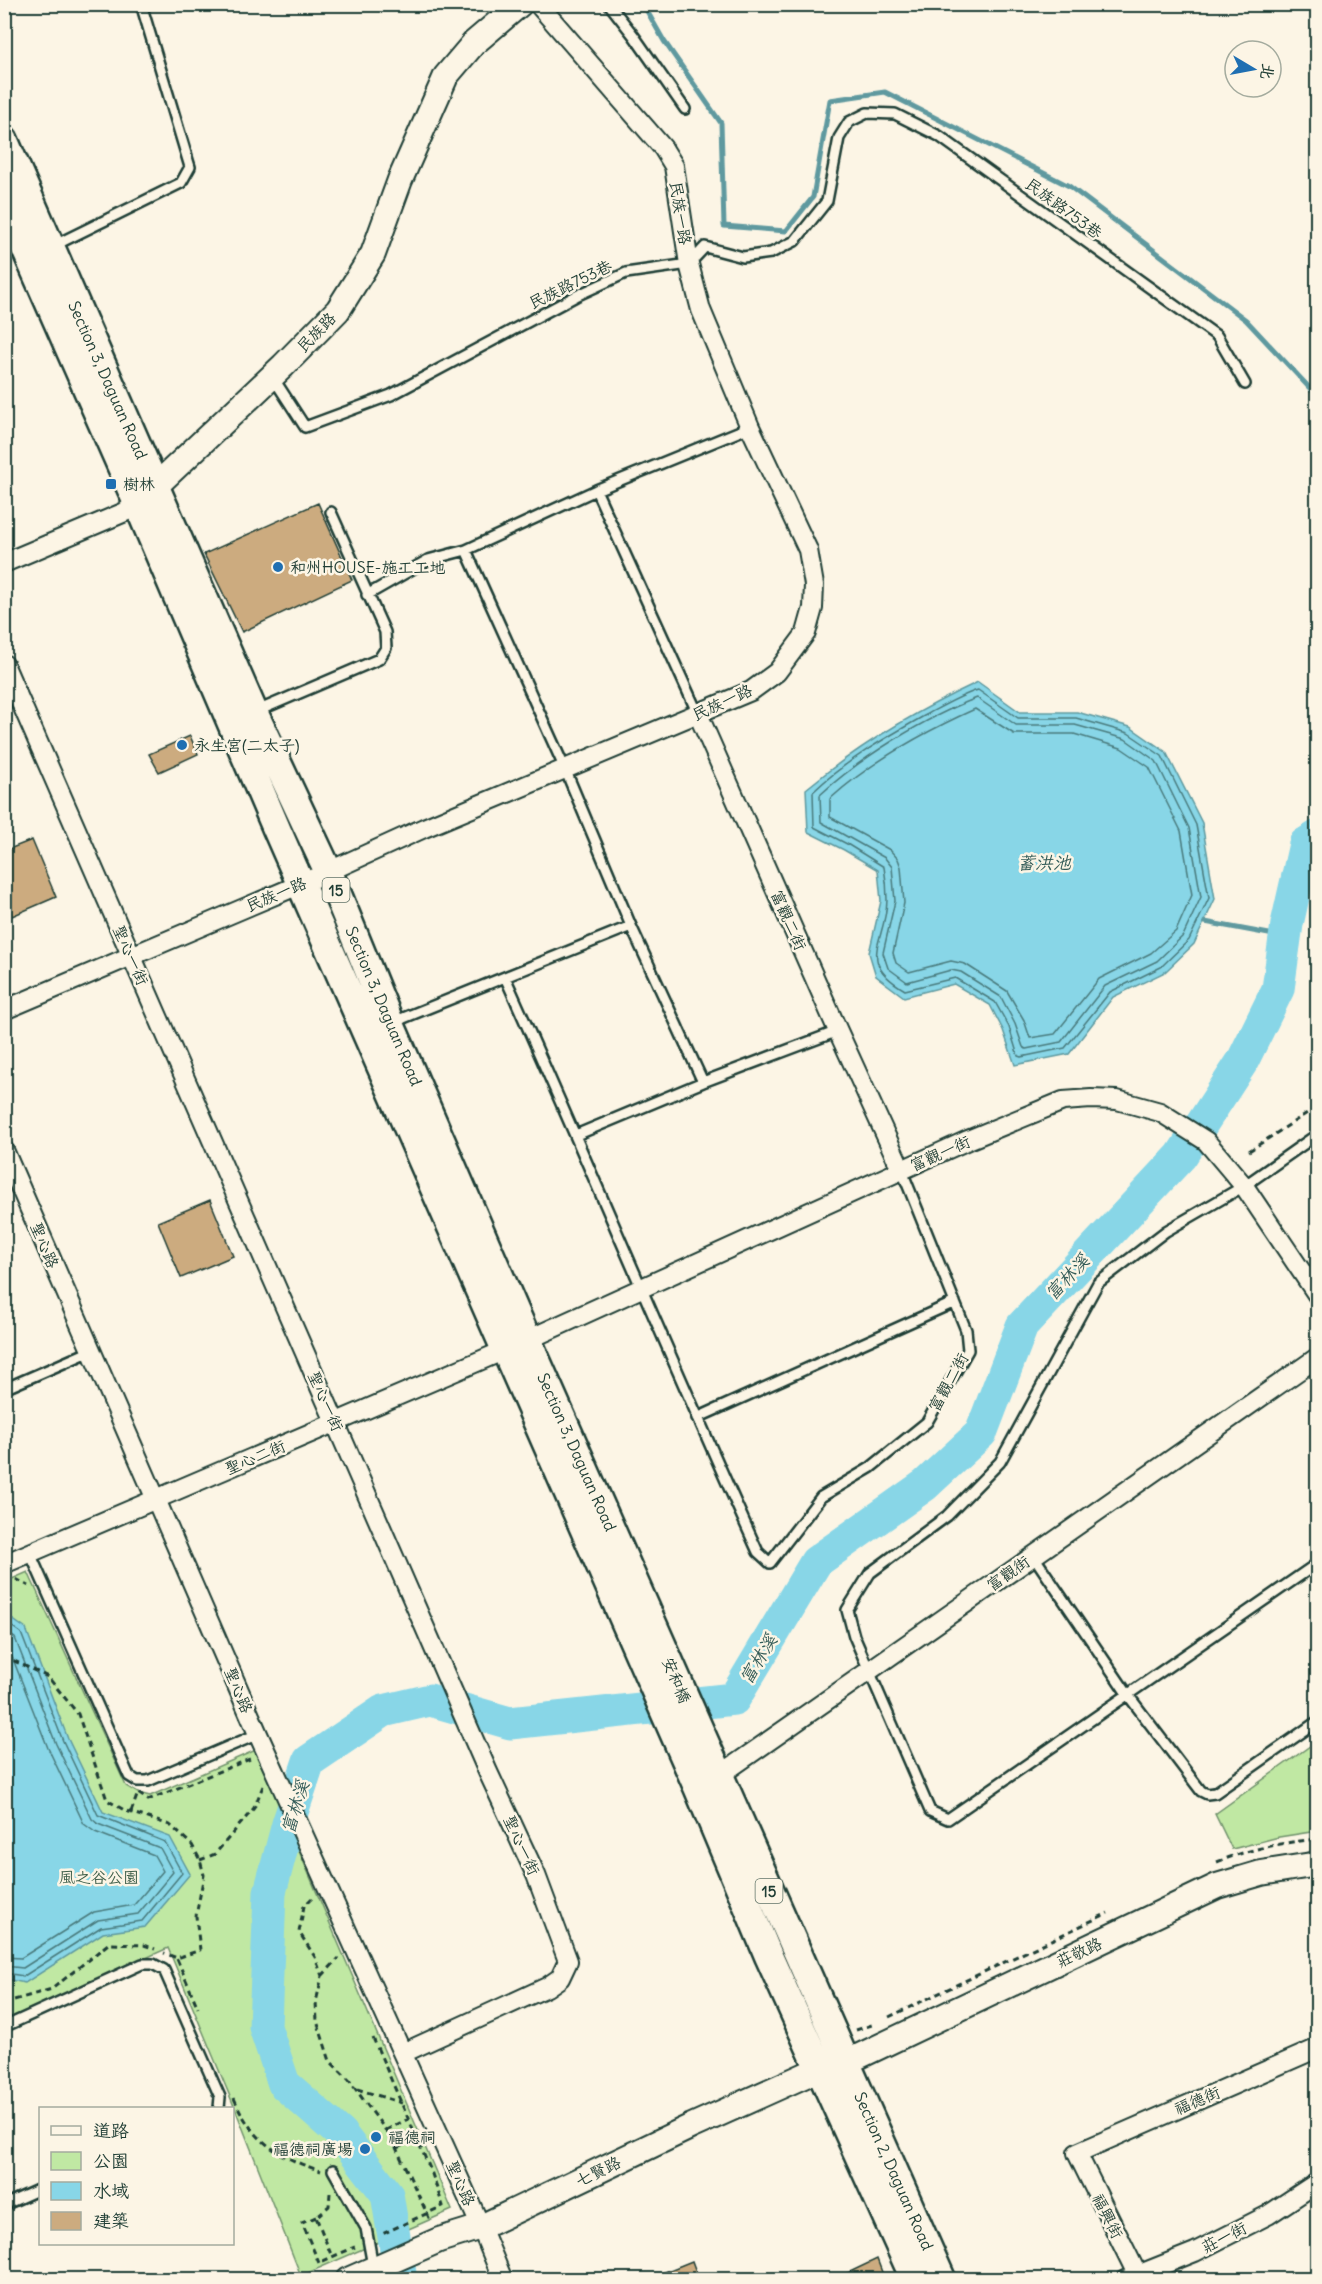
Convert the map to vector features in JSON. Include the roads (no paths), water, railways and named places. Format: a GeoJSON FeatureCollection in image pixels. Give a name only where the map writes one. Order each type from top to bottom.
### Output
{"type":"FeatureCollection","features":[{"type":"Feature","properties":{"kind":"main road","name":"Section 3, Daguan Road"},"geometry":{"type":"LineString","coordinates":[[4,140],[40,255],[242,717],[301,884],[516,1344],[651,1651]]}},
{"type":"Feature","properties":{"kind":"main road","name":"Section 3, Daguan Road"},"geometry":{"type":"LineString","coordinates":[[4,200],[40,255]]}},
{"type":"Feature","properties":{"kind":"main road","name":"Section 3, Daguan Road"},"geometry":{"type":"LineString","coordinates":[[242,717],[328,871],[516,1344]]}},
{"type":"Feature","properties":{"kind":"main road","name":"安和橋"},"geometry":{"type":"LineString","coordinates":[[651,1651],[709,1782]]}},
{"type":"Feature","properties":{"kind":"main road","name":"15"},"geometry":{"type":"LineString","coordinates":[[709,1782],[847,2062]]}},
{"type":"Feature","properties":{"kind":"main road","name":"15"},"geometry":{"type":"LineString","coordinates":[[709,1782],[769,1958],[819,2069]]}},
{"type":"Feature","properties":{"kind":"main road","name":"Section 2, Daguan Road"},"geometry":{"type":"LineString","coordinates":[[847,2062],[942,2280]]}},
{"type":"Feature","properties":{"kind":"main road","name":"Section 2, Daguan Road"},"geometry":{"type":"LineString","coordinates":[[819,2069],[915,2280]]}},
{"type":"Feature","properties":{"kind":"street","name":"民族路"},"geometry":{"type":"LineString","coordinates":[[4,563],[125,512],[272,376],[338,310],[374,254],[400,180],[446,76],[474,43],[520,4]]}},
{"type":"Feature","properties":{"kind":"street","name":"民族一路"},"geometry":{"type":"LineString","coordinates":[[4,1010],[751,691],[777,672],[806,633],[813,608],[814,585],[808,550],[750,427],[700,310],[689,264],[674,166],[663,148],[538,4]]}},
{"type":"Feature","properties":{"kind":"street","name":"聖心一街"},"geometry":{"type":"LineString","coordinates":[[4,664],[488,1772],[536,1875],[568,1961],[560,1978],[547,1987],[403,2053]]}},
{"type":"Feature","properties":{"kind":"street","name":"富觀二街"},"geometry":{"type":"LineString","coordinates":[[699,714],[838,1031],[902,1170]]}},
{"type":"Feature","properties":{"kind":"street","name":"富觀一街"},"geometry":{"type":"LineString","coordinates":[[516,1344],[968,1140],[1063,1101],[1091,1099],[1117,1100],[1160,1112],[1206,1141],[1244,1186],[1317,1296]]}},
{"type":"Feature","properties":{"kind":"street","name":"聖心路"},"geometry":{"type":"LineString","coordinates":[[4,1150],[258,1734],[262,1770],[311,1852],[482,2227],[503,2280]]}},
{"type":"Feature","properties":{"kind":"street","name":"聖心二街"},"geometry":{"type":"LineString","coordinates":[[4,1564],[516,1344]]}},
{"type":"Feature","properties":{"kind":"street","name":"富觀街"},"geometry":{"type":"LineString","coordinates":[[709,1782],[1317,1357]]}},
{"type":"Feature","properties":{"kind":"street","name":"莊敬路"},"geometry":{"type":"LineString","coordinates":[[847,2062],[1217,1886],[1261,1873],[1317,1863]]}},
{"type":"Feature","properties":{"kind":"street","name":"福德街"},"geometry":{"type":"LineString","coordinates":[[1077,2153],[1317,2048]]}},
{"type":"Feature","properties":{"kind":"street","name":"七賢路"},"geometry":{"type":"LineString","coordinates":[[348,2280],[429,2244],[482,2227],[692,2126],[819,2069],[847,2062]]}},
{"type":"Feature","properties":{"kind":"street","name":"福興街"},"geometry":{"type":"LineString","coordinates":[[1077,2153],[1134,2278]]}},
{"type":"Feature","properties":{"kind":"street","name":"莊一街"},"geometry":{"type":"LineString","coordinates":[[1134,2278],[1195,2252],[1268,2216],[1317,2182]]}},
{"type":"Feature","properties":{"kind":"lane"},"geometry":{"type":"LineString","coordinates":[[40,255],[181,183],[190,167],[141,4]]}},
{"type":"Feature","properties":{"kind":"lane"},"geometry":{"type":"LineString","coordinates":[[609,4],[685,109]]}},
{"type":"Feature","properties":{"kind":"lane","name":"民族路753巷"},"geometry":{"type":"LineString","coordinates":[[272,376],[305,427],[391,395],[576,296],[626,273],[689,264],[705,247],[743,257],[771,253],[795,241],[827,201],[839,138],[849,123],[867,113],[895,114],[939,136],[1217,336],[1245,384]]}},
{"type":"Feature","properties":{"kind":"lane"},"geometry":{"type":"LineString","coordinates":[[367,595],[428,560],[466,550],[596,490],[750,427]]}},
{"type":"Feature","properties":{"kind":"lane","name":"富觀二街"},"geometry":{"type":"LineString","coordinates":[[596,490],[699,714]]}},
{"type":"Feature","properties":{"kind":"lane"},"geometry":{"type":"LineString","coordinates":[[242,717],[379,659],[386,648],[385,632],[331,512]]}},
{"type":"Feature","properties":{"kind":"lane"},"geometry":{"type":"LineString","coordinates":[[466,550],[565,769],[631,926],[703,1082]]}},
{"type":"Feature","properties":{"kind":"lane"},"geometry":{"type":"LineString","coordinates":[[390,1023],[631,926]]}},
{"type":"Feature","properties":{"kind":"lane","name":"富觀二街"},"geometry":{"type":"LineString","coordinates":[[505,977],[576,1135],[697,1418],[758,1552],[770,1563],[821,1497],[870,1468],[927,1422],[968,1350],[966,1330],[902,1170]]}},
{"type":"Feature","properties":{"kind":"lane"},"geometry":{"type":"LineString","coordinates":[[576,1135],[703,1082],[838,1031]]}},
{"type":"Feature","properties":{"kind":"lane"},"geometry":{"type":"LineString","coordinates":[[1317,1134],[1244,1186],[1166,1232],[1098,1283],[1000,1462],[947,1516],[870,1573],[848,1610],[854,1636],[930,1811],[948,1818],[1317,1563]]}},
{"type":"Feature","properties":{"kind":"lane"},"geometry":{"type":"LineString","coordinates":[[697,1418],[955,1302]]}},
{"type":"Feature","properties":{"kind":"lane"},"geometry":{"type":"LineString","coordinates":[[4,1389],[91,1351]]}},
{"type":"Feature","properties":{"kind":"lane"},"geometry":{"type":"LineString","coordinates":[[30,1553],[129,1776],[137,1781],[148,1781],[258,1734]]}},
{"type":"Feature","properties":{"kind":"lane"},"geometry":{"type":"LineString","coordinates":[[1033,1555],[1128,1695],[1201,1791],[1207,1794],[1215,1793],[1317,1721]]}},
{"type":"Feature","properties":{"kind":"lane"},"geometry":{"type":"LineString","coordinates":[[4,2027],[142,1964],[153,1964],[164,1970],[220,2097],[219,2107]]}},
{"type":"Feature","properties":{"kind":"lane"},"geometry":{"type":"LineString","coordinates":[[333,2170],[366,2228],[368,2241],[378,2267]]}},
{"type":"Feature","properties":{"kind":"lane"},"geometry":{"type":"LineString","coordinates":[[4,2205],[39,2189]]}},
{"type":"Feature","properties":{"kind":"water","name":"蓄洪池"},"geometry":{"type":"Polygon","coordinates":[[[978,682],[1020,712],[1077,712],[1130,727],[1166,752],[1202,823],[1215,899],[1194,944],[1165,972],[1113,997],[1069,1054],[1015,1065],[1003,1030],[990,1005],[954,984],[904,997],[876,976],[869,953],[881,901],[878,870],[808,832],[806,789],[889,730],[978,682]]]}},
{"type":"Feature","properties":{"kind":"water"},"geometry":{"type":"Polygon","coordinates":[[[5,1614],[26,1629],[68,1739],[103,1812],[170,1837],[190,1874],[145,1927],[103,1933],[25,1983],[5,1979],[5,1614]]]}},
{"type":"Feature","properties":{"kind":"waterway"},"geometry":{"type":"LineString","coordinates":[[643,4],[664,41],[721,123],[724,226],[786,231],[813,197],[830,100],[885,92],[1069,186],[1246,320],[1318,397]]}},
{"type":"Feature","properties":{"kind":"waterway","name":"富林溪"},"geometry":{"type":"LineString","coordinates":[[401,2280],[387,2194],[341,2134],[284,2084],[265,2027],[270,1892],[288,1824],[309,1761],[383,1711],[430,1700],[510,1723],[734,1699],[816,1562],[925,1485],[981,1433],[1022,1326],[1181,1156],[1242,1062],[1278,989],[1287,924],[1305,844],[1318,836]]}},
{"type":"Feature","properties":{"kind":"waterway"},"geometry":{"type":"LineString","coordinates":[[1205,922],[1285,937]]}},
{"type":"Feature","properties":{"kind":"place","name":"樹林"},"geometry":{"type":"Point","coordinates":[111,484]}},
{"type":"Feature","properties":{"kind":"place","name":"和州HOUSE-施工工地"},"geometry":{"type":"Point","coordinates":[278,567]}},
{"type":"Feature","properties":{"kind":"place","name":"永生宮(二太子)"},"geometry":{"type":"Point","coordinates":[182,745]}},
{"type":"Feature","properties":{"kind":"place","name":"福德祠"},"geometry":{"type":"Point","coordinates":[376,2137]}},
{"type":"Feature","properties":{"kind":"place","name":"福德祠廣場"},"geometry":{"type":"Point","coordinates":[365,2149]}},
{"type":"Feature","properties":{"kind":"park label","name":"風之谷公園"},"geometry":{"type":"Point","coordinates":[99,1877]}}]}
